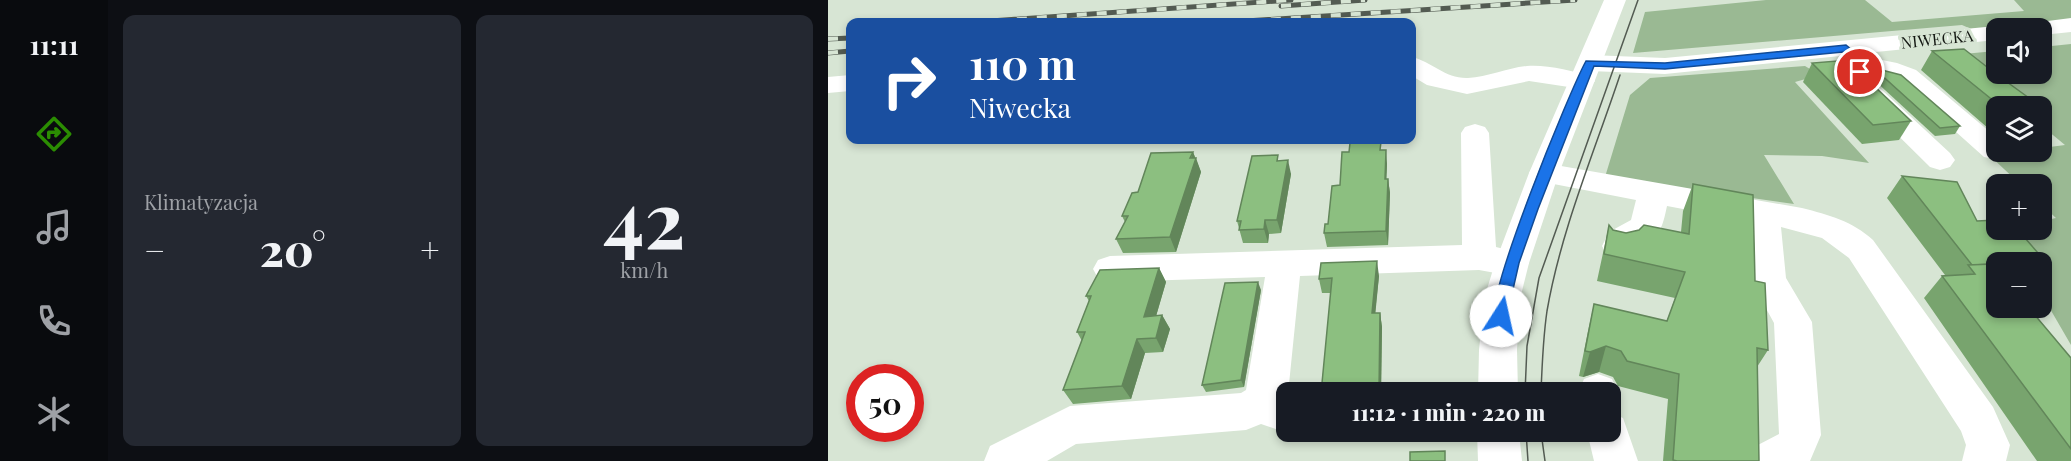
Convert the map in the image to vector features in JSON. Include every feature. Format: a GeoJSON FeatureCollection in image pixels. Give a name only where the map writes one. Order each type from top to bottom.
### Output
{"type":"FeatureCollection","features":[{"type":"Feature","properties":{"kind":"main road"},"geometry":{"type":"LineString","coordinates":[[1498,382],[1497,350],[1502,299],[1512,263],[1544,173],[1612,6]]}},
{"type":"Feature","properties":{"kind":"main road"},"geometry":{"type":"LineString","coordinates":[[2052,27],[2071,25]]}},
{"type":"Feature","properties":{"kind":"main road","name":"NIWECKA"},"geometry":{"type":"LineString","coordinates":[[1416,68],[1436,80],[1467,86],[1529,73],[1855,57],[1986,35]]}},
{"type":"Feature","properties":{"kind":"main road"},"geometry":{"type":"LineString","coordinates":[[1940,160],[1856,80],[1855,57],[1907,75],[1986,143]]}},
{"type":"Feature","properties":{"kind":"main road"},"geometry":{"type":"LineString","coordinates":[[828,85],[846,83]]}},
{"type":"Feature","properties":{"kind":"main road"},"geometry":{"type":"LineString","coordinates":[[1475,133],[1479,257]]}},
{"type":"Feature","properties":{"kind":"main road"},"geometry":{"type":"LineString","coordinates":[[1544,173],[1830,226],[1847,235],[1861,249],[1978,421],[1988,445],[1984,461]]}},
{"type":"Feature","properties":{"kind":"main road"},"geometry":{"type":"LineString","coordinates":[[1619,246],[1621,241],[1645,227],[1652,202],[1652,192]]}},
{"type":"Feature","properties":{"kind":"main road"},"geometry":{"type":"LineString","coordinates":[[1763,213],[1768,279],[1793,322],[1800,435],[1794,451],[1772,461]]}},
{"type":"Feature","properties":{"kind":"main road"},"geometry":{"type":"LineString","coordinates":[[1110,269],[1479,257],[1512,263]]}},
{"type":"Feature","properties":{"kind":"main road"},"geometry":{"type":"LineString","coordinates":[[1006,461],[1070,425],[1274,408],[1269,384],[1284,262]]}},
{"type":"Feature","properties":{"kind":"main road"},"geometry":{"type":"LineString","coordinates":[[1499,442],[1500,461]]}},
{"type":"Feature","properties":{"kind":"main road"},"geometry":{"type":"LineString","coordinates":[[1611,442],[1616,461]]}},
{"type":"Feature","properties":{"kind":"green space"},"geometry":{"type":"Polygon","coordinates":[[[1766,0],[1865,0],[1892,22],[2024,11],[2014,0],[2071,0],[2071,20],[2052,22],[2052,18],[1986,18],[1986,28],[1971,29],[1962,25],[1633,53],[1645,12],[1766,0]]]}},
{"type":"Feature","properties":{"kind":"green space"},"geometry":{"type":"Polygon","coordinates":[[[2071,44],[2071,345],[2052,312],[2052,252],[2033,252],[2021,240],[2052,240],[2052,219],[2056,218],[2052,214],[2052,174],[2009,174],[1997,162],[2052,162],[2052,147],[2065,145],[2052,134],[2052,96],[2004,96],[1989,84],[2052,84],[2052,46],[2071,44]]]}},
{"type":"Feature","properties":{"kind":"green space"},"geometry":{"type":"Polygon","coordinates":[[[1986,52],[1986,82],[1952,55],[1986,52]]]}},
{"type":"Feature","properties":{"kind":"green space"},"geometry":{"type":"Polygon","coordinates":[[[1805,66],[1820,75],[1795,82],[1869,163],[1822,156],[1764,155],[1794,204],[1605,177],[1630,95],[1650,78],[1805,66]]]}},
{"type":"Feature","properties":{"kind":"building"},"geometry":{"type":"Polygon","coordinates":[[[1964,49],[1986,66],[1986,84],[2010,84],[2026,96],[1988,96],[1932,51],[1964,49]]]}},
{"type":"Feature","properties":{"kind":"building"},"geometry":{"type":"Polygon","coordinates":[[[1850,60],[1855,68],[1911,121],[1873,125],[1812,63],[1850,60]]]}},
{"type":"Feature","properties":{"kind":"building"},"geometry":{"type":"Polygon","coordinates":[[[1878,69],[1901,75],[1960,126],[1940,128],[1877,71],[1878,69]]]}},
{"type":"Feature","properties":{"kind":"building"},"geometry":{"type":"Polygon","coordinates":[[[1350,144],[1381,144],[1380,150],[1386,150],[1385,179],[1388,179],[1386,231],[1324,233],[1325,224],[1328,224],[1332,186],[1340,185],[1342,152],[1349,152],[1350,144]]]}},
{"type":"Feature","properties":{"kind":"building"},"geometry":{"type":"Polygon","coordinates":[[[1193,152],[1190,158],[1196,158],[1170,237],[1116,239],[1128,216],[1122,216],[1132,193],[1138,192],[1151,153],[1193,152]]]}},
{"type":"Feature","properties":{"kind":"building"},"geometry":{"type":"Polygon","coordinates":[[[1278,155],[1277,161],[1288,160],[1277,220],[1265,220],[1264,229],[1239,230],[1241,221],[1237,221],[1252,156],[1278,155]]]}},
{"type":"Feature","properties":{"kind":"building"},"geometry":{"type":"Polygon","coordinates":[[[1902,176],[1957,182],[1977,221],[1986,221],[1986,240],[2027,240],[2037,252],[1986,252],[1986,264],[1972,265],[1902,176]]]}},
{"type":"Feature","properties":{"kind":"building"},"geometry":{"type":"Polygon","coordinates":[[[1693,184],[1753,195],[1755,281],[1765,283],[1768,350],[1757,348],[1759,461],[1673,460],[1679,374],[1627,361],[1621,351],[1606,346],[1590,352],[1585,351],[1594,304],[1667,321],[1685,272],[1604,254],[1609,225],[1613,230],[1626,233],[1639,230],[1644,225],[1689,234],[1693,184]]]}},
{"type":"Feature","properties":{"kind":"building"},"geometry":{"type":"Polygon","coordinates":[[[1377,261],[1372,313],[1380,313],[1379,382],[1322,382],[1332,278],[1319,279],[1321,263],[1377,261]]]}},
{"type":"Feature","properties":{"kind":"building"},"geometry":{"type":"Polygon","coordinates":[[[1986,264],[1986,318],[2037,318],[2071,358],[2071,449],[1942,276],[1975,274],[1968,265],[1986,264]]]}},
{"type":"Feature","properties":{"kind":"building"},"geometry":{"type":"Polygon","coordinates":[[[1159,268],[1144,317],[1162,315],[1156,338],[1137,339],[1122,386],[1063,390],[1085,332],[1077,332],[1091,296],[1086,296],[1100,270],[1159,268]]]}},
{"type":"Feature","properties":{"kind":"building"},"geometry":{"type":"Polygon","coordinates":[[[1258,282],[1241,380],[1202,385],[1225,283],[1258,282]]]}},
{"type":"Feature","properties":{"kind":"building"},"geometry":{"type":"Polygon","coordinates":[[[1445,451],[1445,461],[1410,461],[1410,452],[1445,451]]]}},
{"type":"Feature","properties":{"kind":"tram line"},"geometry":{"type":"LineString","coordinates":[[1525,382],[1527,346],[1539,278],[1638,0]]}},
{"type":"Feature","properties":{"kind":"tram line"},"geometry":{"type":"LineString","coordinates":[[1541,382],[1547,311],[1553,281],[1569,221],[1620,75]]}},
{"type":"Feature","properties":{"kind":"tram line"},"geometry":{"type":"LineString","coordinates":[[1527,442],[1528,461]]}},
{"type":"Feature","properties":{"kind":"tram line"},"geometry":{"type":"LineString","coordinates":[[1542,442],[1545,461]]}},
{"type":"Feature","properties":{"kind":"railway"},"geometry":{"type":"LineString","coordinates":[[1034,18],[1291,0]]}},
{"type":"Feature","properties":{"kind":"railway"},"geometry":{"type":"LineString","coordinates":[[1281,6],[1365,0]]}},
{"type":"Feature","properties":{"kind":"railway"},"geometry":{"type":"LineString","coordinates":[[1294,18],[1575,0]]}},
{"type":"Feature","properties":{"kind":"railway"},"geometry":{"type":"LineString","coordinates":[[828,39],[846,38]]}},
{"type":"Feature","properties":{"kind":"railway"},"geometry":{"type":"LineString","coordinates":[[828,53],[846,51]]}},
{"type":"Feature","properties":{"kind":"route"},"geometry":{"type":"LineString","coordinates":[[1501,316],[1502,299],[1512,263],[1544,173],[1590,63],[1665,66],[1846,48],[1865,65],[1860,72]]}}]}
